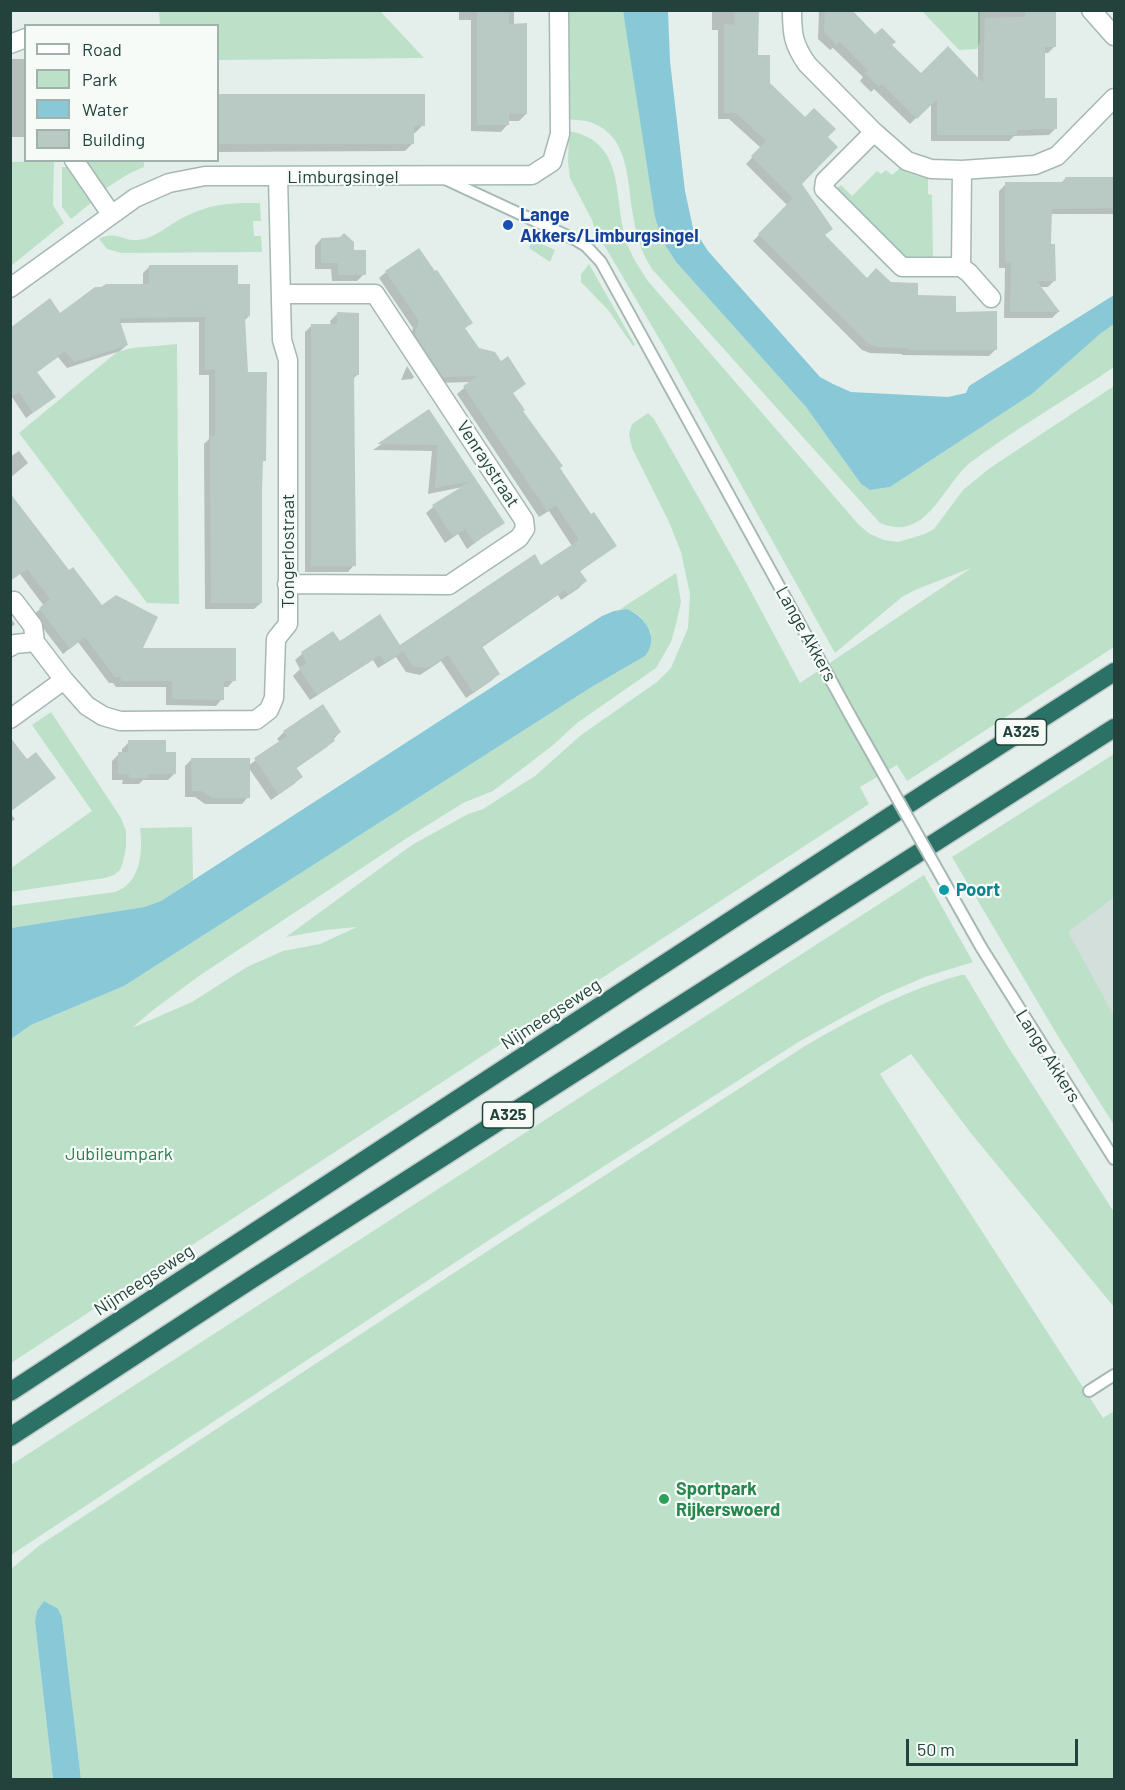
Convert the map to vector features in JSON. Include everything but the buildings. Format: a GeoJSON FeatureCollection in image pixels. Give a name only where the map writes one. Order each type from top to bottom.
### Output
{"type":"FeatureCollection","features":[{"type":"Feature","properties":{"kind":"highway","name":"Nijmeegseweg"},"geometry":{"type":"LineString","coordinates":[[10,1392],[1114,672]]}},
{"type":"Feature","properties":{"kind":"highway","name":"A325"},"geometry":{"type":"LineString","coordinates":[[10,1437],[249,1281],[1114,728]]}},
{"type":"Feature","properties":{"kind":"street","name":"Limburgsingel"},"geometry":{"type":"LineString","coordinates":[[10,288],[135,198],[169,183],[205,176],[532,175],[552,162],[560,134],[559,10]]}},
{"type":"Feature","properties":{"kind":"street"},"geometry":{"type":"LineString","coordinates":[[792,10],[792,36],[807,64],[874,132],[907,160],[931,169],[962,170],[1035,165],[1057,156],[1114,98]]}},
{"type":"Feature","properties":{"kind":"street"},"geometry":{"type":"LineString","coordinates":[[1091,10],[1114,36]]}},
{"type":"Feature","properties":{"kind":"street"},"geometry":{"type":"LineString","coordinates":[[10,45],[24,39]]}},
{"type":"Feature","properties":{"kind":"street"},"geometry":{"type":"LineString","coordinates":[[874,132],[825,181],[824,189],[902,267],[961,267],[991,298]]}},
{"type":"Feature","properties":{"kind":"street"},"geometry":{"type":"LineString","coordinates":[[75,162],[111,214]]}},
{"type":"Feature","properties":{"kind":"street"},"geometry":{"type":"LineString","coordinates":[[961,267],[962,170]]}},
{"type":"Feature","properties":{"kind":"street","name":"Tongerlostraat"},"geometry":{"type":"LineString","coordinates":[[14,601],[33,626],[35,642],[64,680],[87,706],[103,716],[120,721],[256,720],[269,710],[274,698],[276,639],[288,624],[288,360],[282,340],[278,177]]}},
{"type":"Feature","properties":{"kind":"street","name":"Venraystraat"},"geometry":{"type":"LineString","coordinates":[[282,294],[375,294],[525,520],[525,529],[519,538],[449,585],[287,584]]}},
{"type":"Feature","properties":{"kind":"street"},"geometry":{"type":"LineString","coordinates":[[10,647],[15,644],[35,642]]}},
{"type":"Feature","properties":{"kind":"street"},"geometry":{"type":"LineString","coordinates":[[10,719],[64,680]]}},
{"type":"Feature","properties":{"kind":"lane","name":"Lange Akkers"},"geometry":{"type":"LineString","coordinates":[[440,177],[576,240],[594,253],[601,262],[850,715],[981,947],[1114,1159]]}},
{"type":"Feature","properties":{"kind":"lane"},"geometry":{"type":"LineString","coordinates":[[1089,1390],[1114,1375]]}},
{"type":"Feature","properties":{"kind":"shaded area"},"geometry":{"type":"Polygon","coordinates":[[[1114,853],[1114,1074],[1024,915],[1114,853]]]}},
{"type":"Feature","properties":{"kind":"green space"},"geometry":{"type":"Polygon","coordinates":[[[159,11],[380,11],[424,58],[219,60],[219,24],[160,24],[159,11]]]}},
{"type":"Feature","properties":{"kind":"green space"},"geometry":{"type":"Polygon","coordinates":[[[566,11],[623,11],[663,242],[676,262],[806,407],[861,484],[870,490],[890,487],[1032,394],[1114,324],[1114,367],[971,462],[930,512],[915,523],[893,527],[880,523],[652,269],[636,232],[626,169],[618,145],[600,127],[586,121],[567,119],[566,11]]]}},
{"type":"Feature","properties":{"kind":"green space"},"geometry":{"type":"Polygon","coordinates":[[[922,11],[980,11],[980,41],[977,49],[959,50],[922,11]]]}},
{"type":"Feature","properties":{"kind":"green space","name":"Jubileumpark"},"geometry":{"type":"Polygon","coordinates":[[[569,131],[588,137],[601,147],[609,160],[618,191],[627,243],[647,280],[859,525],[870,534],[884,540],[898,542],[934,529],[963,490],[990,468],[1114,386],[1114,647],[907,781],[897,765],[860,787],[869,804],[11,1363],[11,1039],[31,1025],[124,986],[590,688],[645,656],[651,632],[645,622],[634,612],[619,610],[676,573],[681,602],[671,642],[656,668],[577,723],[552,746],[493,791],[463,803],[407,838],[199,976],[132,1028],[192,1002],[247,967],[283,951],[320,944],[357,927],[286,937],[412,845],[468,814],[483,809],[535,776],[581,735],[657,682],[671,668],[688,628],[690,594],[681,552],[669,522],[632,448],[629,434],[632,424],[648,413],[654,419],[800,683],[971,568],[902,597],[835,653],[663,345],[604,245],[597,237],[592,220],[570,178],[569,131]]]}},
{"type":"Feature","properties":{"kind":"green space"},"geometry":{"type":"Polygon","coordinates":[[[11,162],[54,162],[53,205],[64,223],[11,266],[11,162]]]}},
{"type":"Feature","properties":{"kind":"green space"},"geometry":{"type":"Polygon","coordinates":[[[82,162],[144,162],[144,167],[103,190],[82,162]]]}},
{"type":"Feature","properties":{"kind":"green space"},"geometry":{"type":"Polygon","coordinates":[[[62,167],[66,167],[91,203],[71,219],[62,207],[62,167]]]}},
{"type":"Feature","properties":{"kind":"green space"},"geometry":{"type":"Polygon","coordinates":[[[900,168],[917,176],[928,178],[928,194],[932,195],[933,258],[906,260],[836,189],[841,185],[852,196],[877,171],[881,174],[886,170],[892,175],[900,168]]]}},
{"type":"Feature","properties":{"kind":"green space"},"geometry":{"type":"Polygon","coordinates":[[[260,203],[261,221],[253,221],[254,236],[261,236],[262,252],[122,253],[107,249],[99,239],[115,236],[133,240],[145,239],[184,217],[213,206],[260,203]]]}},
{"type":"Feature","properties":{"kind":"green space"},"geometry":{"type":"Polygon","coordinates":[[[533,240],[555,250],[550,262],[529,248],[533,240]]]}},
{"type":"Feature","properties":{"kind":"green space"},"geometry":{"type":"Polygon","coordinates":[[[589,264],[635,345],[633,346],[609,311],[581,282],[581,274],[589,264]]]}},
{"type":"Feature","properties":{"kind":"green space"},"geometry":{"type":"Polygon","coordinates":[[[177,344],[179,604],[147,603],[19,433],[117,352],[132,348],[177,344]]]}},
{"type":"Feature","properties":{"kind":"green space"},"geometry":{"type":"Polygon","coordinates":[[[51,712],[121,818],[126,831],[123,862],[120,870],[105,878],[11,892],[11,868],[92,811],[32,725],[51,712]]]}},
{"type":"Feature","properties":{"kind":"green space"},"geometry":{"type":"Polygon","coordinates":[[[1114,754],[1114,897],[1068,932],[1114,1016],[1114,1125],[1059,1038],[952,857],[1114,754]]]}},
{"type":"Feature","properties":{"kind":"green space"},"geometry":{"type":"Polygon","coordinates":[[[192,827],[193,880],[161,901],[144,907],[11,928],[10,906],[115,892],[124,888],[130,882],[138,866],[141,847],[140,828],[192,827]]]}},
{"type":"Feature","properties":{"kind":"green space"},"geometry":{"type":"Polygon","coordinates":[[[924,875],[973,962],[925,977],[883,995],[800,1041],[512,1225],[11,1555],[11,1465],[924,875]]]}},
{"type":"Feature","properties":{"kind":"green space","name":"Sportpark Rijkerswoerd"},"geometry":{"type":"Polygon","coordinates":[[[965,975],[1114,1212],[1114,1307],[970,1132],[911,1054],[880,1074],[1103,1418],[1114,1411],[1114,1779],[81,1779],[62,1618],[35,1622],[53,1779],[11,1780],[11,1569],[40,1545],[449,1276],[805,1046],[881,1005],[920,988],[965,975]]]}},
{"type":"Feature","properties":{"kind":"water"},"geometry":{"type":"Polygon","coordinates":[[[623,11],[668,11],[670,61],[685,191],[693,228],[708,251],[820,377],[851,392],[948,397],[966,393],[969,386],[1114,295],[1114,324],[1032,394],[890,487],[870,490],[861,484],[806,407],[676,262],[663,242],[655,217],[623,11]]]}},
{"type":"Feature","properties":{"kind":"water"},"geometry":{"type":"Polygon","coordinates":[[[627,609],[640,617],[649,629],[651,642],[645,656],[590,688],[124,986],[31,1025],[11,1039],[11,928],[144,907],[161,901],[602,616],[627,609]]]}},
{"type":"Feature","properties":{"kind":"water"},"geometry":{"type":"Polygon","coordinates":[[[44,1601],[58,1609],[62,1618],[81,1779],[53,1779],[35,1622],[37,1611],[44,1601]]]}},
{"type":"Feature","properties":{"kind":"place","name":"Lange Akkers/Limburgsingel"},"geometry":{"type":"Point","coordinates":[508,225]}},
{"type":"Feature","properties":{"kind":"place","name":"Poort"},"geometry":{"type":"Point","coordinates":[944,890]}},
{"type":"Feature","properties":{"kind":"place","name":"Sportpark Rijkerswoerd"},"geometry":{"type":"Point","coordinates":[664,1499]}}]}
